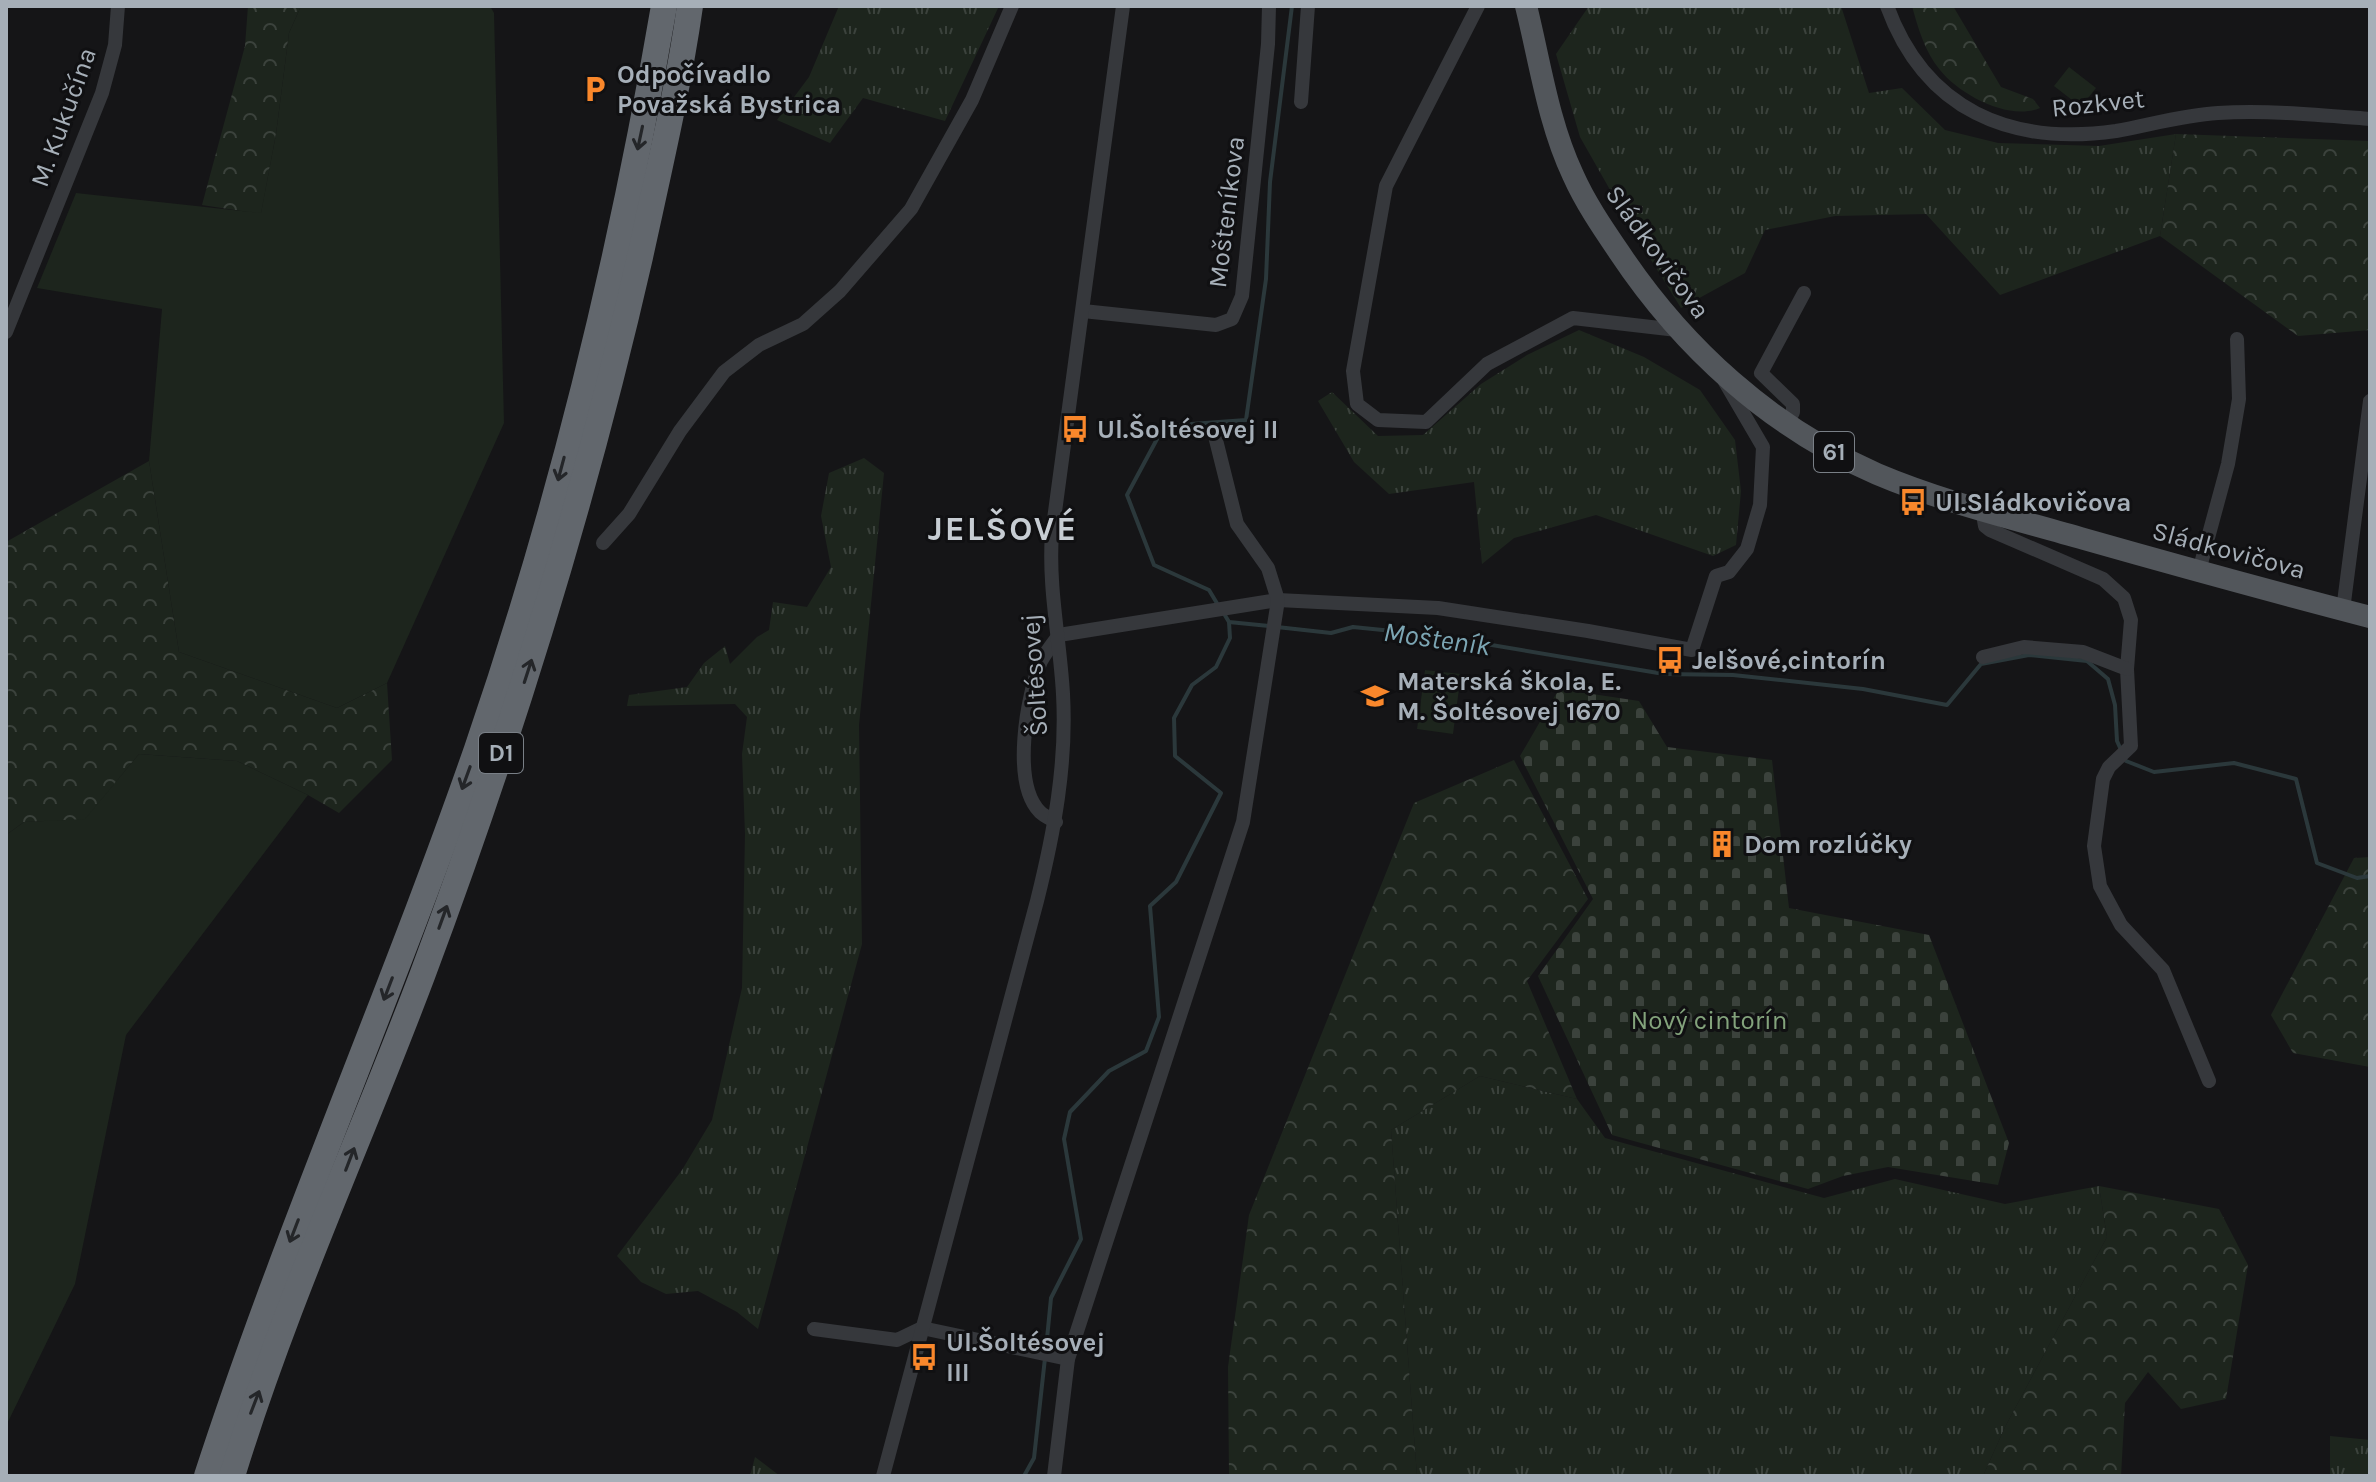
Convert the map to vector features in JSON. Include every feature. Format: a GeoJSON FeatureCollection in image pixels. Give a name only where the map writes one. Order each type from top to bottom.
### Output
{"type":"FeatureCollection","features":[{"type":"Feature","properties":{"kind":"highway","name":"D1"},"geometry":{"type":"LineString","coordinates":[[207,1476],[258,1327],[436,864],[510,646],[541,543],[603,308],[664,6]]}},
{"type":"Feature","properties":{"kind":"highway","name":"D1"},"geometry":{"type":"LineString","coordinates":[[232,1476],[270,1364],[426,964],[500,758],[534,652],[627,312],[690,6]]}},
{"type":"Feature","properties":{"kind":"main road","name":"Sládkovičova"},"geometry":{"type":"LineString","coordinates":[[1526,6],[1550,110],[1572,173],[1587,203],[1617,250],[1677,330],[1721,373],[1787,424],[1878,474],[1982,509],[2370,617]]}},
{"type":"Feature","properties":{"kind":"street","name":"M. Kukučína"},"geometry":{"type":"LineString","coordinates":[[6,332],[102,93],[115,45],[118,6]]}},
{"type":"Feature","properties":{"kind":"street"},"geometry":{"type":"LineString","coordinates":[[603,543],[629,514],[680,431],[724,372],[759,345],[803,324],[840,291],[911,209],[972,100],[1012,6]]}},
{"type":"Feature","properties":{"kind":"street","name":"Šoltésovej"},"geometry":{"type":"LineString","coordinates":[[883,1476],[1056,822],[1064,736],[1059,635],[1050,563],[1052,534],[1123,6]]}},
{"type":"Feature","properties":{"kind":"street","name":"Mošteníkova"},"geometry":{"type":"LineString","coordinates":[[1083,311],[1216,325],[1232,319],[1242,296],[1268,44],[1269,6]]}},
{"type":"Feature","properties":{"kind":"street"},"geometry":{"type":"LineString","coordinates":[[1301,102],[1308,6]]}},
{"type":"Feature","properties":{"kind":"street"},"geometry":{"type":"LineString","coordinates":[[1478,6],[1386,186],[1353,371],[1357,404],[1378,420],[1426,422],[1487,364],[1573,318],[1677,330]]}},
{"type":"Feature","properties":{"kind":"street","name":"Rozkvet"},"geometry":{"type":"LineString","coordinates":[[1887,6],[1917,66],[1949,99],[1991,120],[2041,133],[2116,131],[2218,113],[2292,113],[2370,119]]}},
{"type":"Feature","properties":{"kind":"street"},"geometry":{"type":"LineString","coordinates":[[1787,424],[1793,404],[1761,373],[1804,293]]}},
{"type":"Feature","properties":{"kind":"street"},"geometry":{"type":"LineString","coordinates":[[2199,571],[2231,451],[2239,399],[2237,339]]}},
{"type":"Feature","properties":{"kind":"street"},"geometry":{"type":"LineString","coordinates":[[1056,822],[1040,812],[1032,801],[1021,763],[1034,681],[1043,657],[1059,635],[1278,600],[1438,608],[1692,650],[1716,576],[1729,572],[1747,549],[1760,505],[1763,447],[1735,403],[1721,373]]}},
{"type":"Feature","properties":{"kind":"street"},"geometry":{"type":"LineString","coordinates":[[2343,610],[2370,401]]}},
{"type":"Feature","properties":{"kind":"street"},"geometry":{"type":"LineString","coordinates":[[1054,1476],[1068,1359],[1243,822],[1278,600],[1268,568],[1237,524],[1215,436]]}},
{"type":"Feature","properties":{"kind":"street"},"geometry":{"type":"LineString","coordinates":[[1982,509],[1985,526],[1990,530],[2103,579],[2124,598],[2131,620],[2127,669],[2131,746],[2109,767],[2103,779],[2094,846],[2100,886],[2121,925],[2163,970],[2209,1081]]}},
{"type":"Feature","properties":{"kind":"street"},"geometry":{"type":"LineString","coordinates":[[1983,657],[2024,647],[2083,652],[2127,669]]}},
{"type":"Feature","properties":{"kind":"street"},"geometry":{"type":"LineString","coordinates":[[814,1329],[897,1340],[922,1328],[1068,1359]]}},
{"type":"Feature","properties":{"kind":"green space"},"geometry":{"type":"Polygon","coordinates":[[[248,6],[301,6],[289,33],[276,134],[261,214],[202,205],[245,46],[248,6]]]}},
{"type":"Feature","properties":{"kind":"green space"},"geometry":{"type":"Polygon","coordinates":[[[301,6],[490,6],[494,13],[504,423],[387,683],[337,708],[179,652],[149,461],[162,309],[37,288],[76,193],[261,213],[276,134],[289,33],[301,6]]]}},
{"type":"Feature","properties":{"kind":"green space"},"geometry":{"type":"Polygon","coordinates":[[[839,6],[999,6],[945,121],[863,98],[830,143],[777,120],[809,77],[839,6]]]}},
{"type":"Feature","properties":{"kind":"green space"},"geometry":{"type":"Polygon","coordinates":[[[1589,6],[1841,6],[1869,93],[1902,88],[1945,130],[1998,143],[2099,146],[2176,134],[2160,236],[2000,295],[1926,214],[1835,216],[1765,230],[1745,273],[1681,308],[1580,137],[1556,54],[1589,6]]]}},
{"type":"Feature","properties":{"kind":"green space"},"geometry":{"type":"Polygon","coordinates":[[[1912,6],[1953,6],[2001,87],[2033,99],[2040,108],[2014,111],[2000,108],[1960,88],[1930,56],[1912,6]]]}},
{"type":"Feature","properties":{"kind":"green space"},"geometry":{"type":"Polygon","coordinates":[[[2069,67],[2096,88],[2081,107],[2054,86],[2069,67]]]}},
{"type":"Feature","properties":{"kind":"green space"},"geometry":{"type":"Polygon","coordinates":[[[2176,134],[2370,141],[2370,330],[2298,336],[2160,236],[2176,134]]]}},
{"type":"Feature","properties":{"kind":"green space"},"geometry":{"type":"Polygon","coordinates":[[[1579,330],[1644,357],[1700,390],[1735,440],[1741,491],[1736,545],[1713,556],[1596,515],[1514,538],[1482,564],[1474,482],[1389,494],[1354,462],[1318,401],[1332,392],[1378,436],[1423,435],[1481,384],[1527,355],[1579,330]]]}},
{"type":"Feature","properties":{"kind":"green space"},"geometry":{"type":"Polygon","coordinates":[[[864,458],[884,473],[859,725],[862,944],[758,1329],[737,1312],[698,1291],[666,1294],[641,1282],[617,1256],[682,1170],[712,1120],[742,988],[745,834],[742,754],[747,717],[735,704],[627,706],[629,695],[687,687],[704,663],[725,646],[730,664],[757,637],[769,630],[773,602],[807,607],[831,567],[821,516],[829,473],[864,458]]]}},
{"type":"Feature","properties":{"kind":"green space"},"geometry":{"type":"Polygon","coordinates":[[[149,461],[179,652],[337,708],[387,683],[392,760],[339,813],[237,761],[139,754],[85,820],[24,822],[6,835],[6,542],[149,461]]]}},
{"type":"Feature","properties":{"kind":"green space"},"geometry":{"type":"Polygon","coordinates":[[[1425,670],[1461,674],[1453,734],[1417,729],[1425,670]]]}},
{"type":"Feature","properties":{"kind":"green space","name":"Nový cintorín"},"geometry":{"type":"Polygon","coordinates":[[[1559,689],[1639,701],[1667,747],[1772,760],[1789,908],[1929,935],[2009,1143],[1998,1185],[1888,1167],[1843,1176],[1808,1189],[1612,1135],[1538,976],[1593,899],[1520,756],[1559,689]]]}},
{"type":"Feature","properties":{"kind":"green space"},"geometry":{"type":"Polygon","coordinates":[[[139,754],[237,761],[308,795],[126,1035],[75,1284],[6,1426],[6,835],[24,822],[85,819],[139,754]]]}},
{"type":"Feature","properties":{"kind":"green space"},"geometry":{"type":"Polygon","coordinates":[[[1514,760],[1588,899],[1527,981],[1577,1099],[1480,1076],[1391,1130],[1417,1476],[1229,1476],[1228,1367],[1249,1215],[1414,803],[1514,760]]]}},
{"type":"Feature","properties":{"kind":"green space"},"geometry":{"type":"Polygon","coordinates":[[[2370,857],[2370,1067],[2293,1053],[2271,1015],[2354,858],[2370,857]]]}},
{"type":"Feature","properties":{"kind":"green space"},"geometry":{"type":"Polygon","coordinates":[[[1480,1076],[1577,1099],[1605,1138],[1824,1198],[1895,1179],[2005,1204],[2099,1186],[2107,1237],[2005,1427],[1983,1476],[1417,1476],[1391,1130],[1480,1076]]]}},
{"type":"Feature","properties":{"kind":"green space"},"geometry":{"type":"Polygon","coordinates":[[[2099,1186],[2219,1209],[2248,1265],[2226,1399],[2181,1409],[2148,1372],[2125,1403],[2121,1476],[1983,1476],[2005,1427],[2107,1237],[2099,1186]]]}},
{"type":"Feature","properties":{"kind":"green space"},"geometry":{"type":"Polygon","coordinates":[[[2330,1436],[2370,1440],[2370,1476],[2330,1476],[2330,1436]]]}},
{"type":"Feature","properties":{"kind":"green space"},"geometry":{"type":"Polygon","coordinates":[[[755,1457],[780,1476],[750,1476],[755,1457]]]}},
{"type":"Feature","properties":{"kind":"waterway","name":"Mošteník"},"geometry":{"type":"LineString","coordinates":[[1218,605],[1209,590],[1154,565],[1127,495],[1164,426],[1246,420],[1266,279],[1270,182],[1292,6]]}},
{"type":"Feature","properties":{"kind":"waterway","name":"Mošteník"},"geometry":{"type":"LineString","coordinates":[[1223,612],[1229,622],[1269,626]]}},
{"type":"Feature","properties":{"kind":"waterway"},"geometry":{"type":"LineString","coordinates":[[1046,1349],[1051,1298],[1081,1239],[1064,1139],[1070,1112],[1109,1071],[1146,1051],[1159,1017],[1150,906],[1176,882],[1221,793],[1175,756],[1174,718],[1192,685],[1216,667],[1230,638],[1229,622]]}},
{"type":"Feature","properties":{"kind":"waterway","name":"Mošteník"},"geometry":{"type":"LineString","coordinates":[[1277,627],[1331,633],[1353,627],[1432,635],[1664,674],[1733,675],[1863,689],[1947,705],[1981,664],[2029,655],[2087,661],[2108,679],[2115,705],[2117,741],[2126,761],[2154,772],[2234,763],[2296,779],[2317,863],[2357,878],[2370,876]]}},
{"type":"Feature","properties":{"kind":"waterway"},"geometry":{"type":"LineString","coordinates":[[1024,1476],[1034,1458],[1045,1358]]}},
{"type":"Feature","properties":{"kind":"place","name":"Odpočívadlo Považská Bystrica"},"geometry":{"type":"Point","coordinates":[595,89]}},
{"type":"Feature","properties":{"kind":"place","name":"Ul.Šoltésovej II"},"geometry":{"type":"Point","coordinates":[1075,429]}},
{"type":"Feature","properties":{"kind":"place","name":"Ul.Sládkovičova"},"geometry":{"type":"Point","coordinates":[1913,502]}},
{"type":"Feature","properties":{"kind":"place","name":"Jelšové,cintorín"},"geometry":{"type":"Point","coordinates":[1670,660]}},
{"type":"Feature","properties":{"kind":"place","name":"Materská škola, E. M. Šoltésovej 1670"},"geometry":{"type":"Point","coordinates":[1375,696]}},
{"type":"Feature","properties":{"kind":"place","name":"Dom rozlúčky"},"geometry":{"type":"Point","coordinates":[1722,844]}},
{"type":"Feature","properties":{"kind":"place","name":"Ul.Šoltésovej III"},"geometry":{"type":"Point","coordinates":[924,1357]}},
{"type":"Feature","properties":{"kind":"district","name":"JELŠOVÉ"},"geometry":{"type":"Point","coordinates":[1003,528]}}]}
